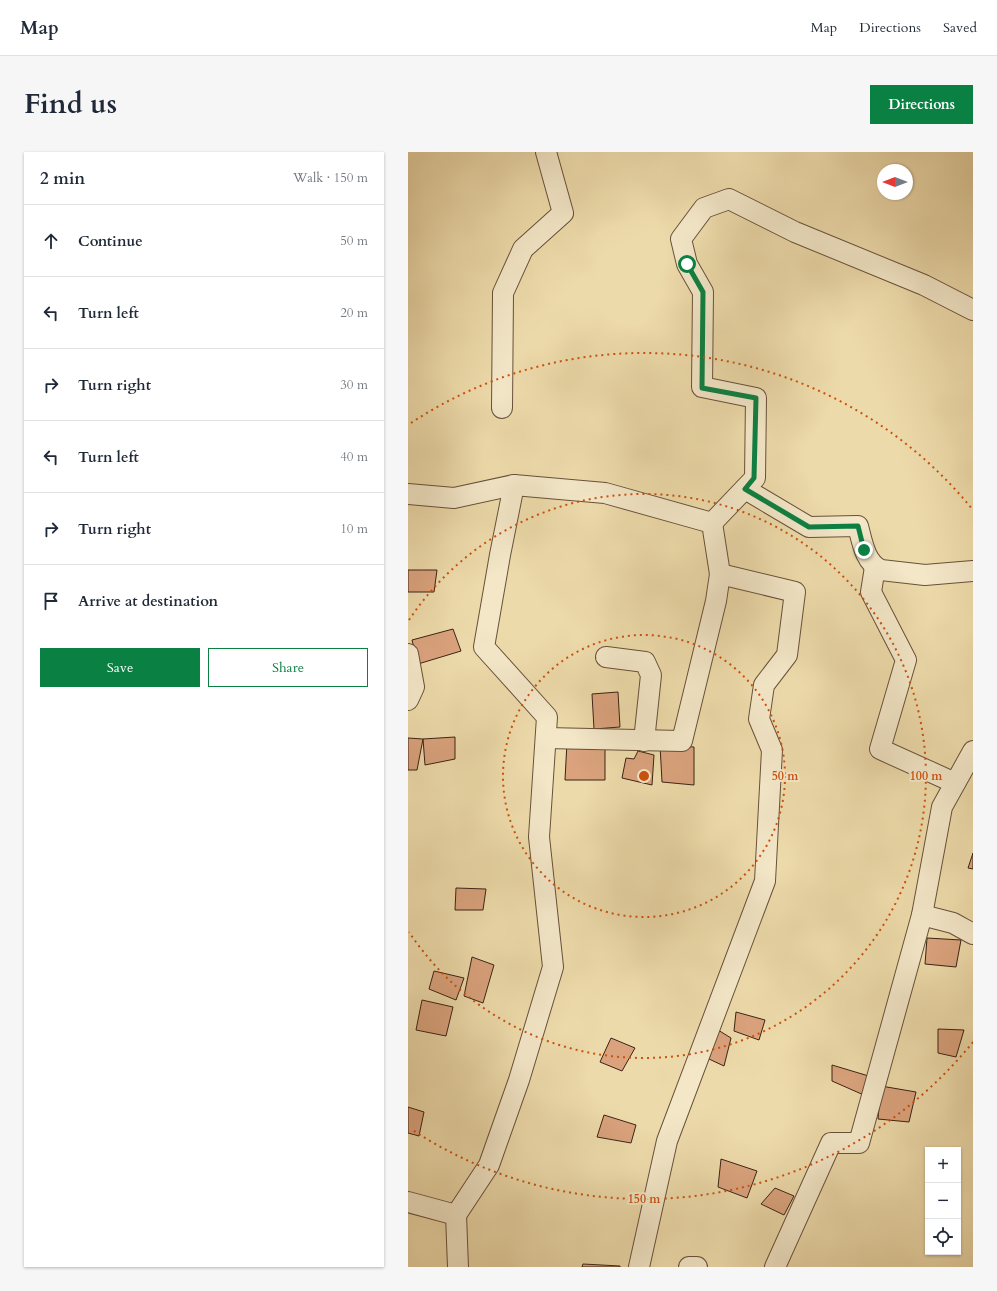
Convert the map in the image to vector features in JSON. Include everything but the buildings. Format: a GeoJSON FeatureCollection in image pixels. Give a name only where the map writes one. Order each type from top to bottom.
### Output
{"type":"FeatureCollection","features":[{"type":"Feature","properties":{"kind":"street"},"geometry":{"type":"LineString","coordinates":[[502,408],[503,293],[523,249],[563,213],[546,152]]}},
{"type":"Feature","properties":{"kind":"street"},"geometry":{"type":"LineString","coordinates":[[712,523],[754,478],[756,398],[702,388],[703,292],[687,264],[681,239],[704,208],[729,199],[795,232],[924,286],[973,310]]}},
{"type":"Feature","properties":{"kind":"street"},"geometry":{"type":"LineString","coordinates":[[408,495],[454,498],[514,484],[605,493],[712,523]]}},
{"type":"Feature","properties":{"kind":"street"},"geometry":{"type":"LineString","coordinates":[[458,1267],[456,1215],[489,1165],[520,1080],[552,967],[539,837],[547,717],[484,647],[514,484]]}},
{"type":"Feature","properties":{"kind":"street"},"geometry":{"type":"LineString","coordinates":[[745,489],[809,527],[858,526],[864,550],[875,567],[881,570],[925,574],[973,571]]}},
{"type":"Feature","properties":{"kind":"street"},"geometry":{"type":"LineString","coordinates":[[546,738],[682,741],[716,601],[720,574],[712,523]]}},
{"type":"Feature","properties":{"kind":"street"},"geometry":{"type":"LineString","coordinates":[[875,567],[870,592],[906,660],[880,749],[955,784]]}},
{"type":"Feature","properties":{"kind":"street"},"geometry":{"type":"LineString","coordinates":[[639,1267],[667,1142],[765,881],[772,750],[759,719],[764,686],[787,655],[795,592],[720,574]]}},
{"type":"Feature","properties":{"kind":"street"},"geometry":{"type":"LineString","coordinates":[[408,654],[414,687],[408,700]]}},
{"type":"Feature","properties":{"kind":"street"},"geometry":{"type":"LineString","coordinates":[[606,657],[645,662],[651,675],[644,740]]}},
{"type":"Feature","properties":{"kind":"street"},"geometry":{"type":"LineString","coordinates":[[775,1267],[831,1143],[859,1143],[922,915],[942,807],[973,751]]}},
{"type":"Feature","properties":{"kind":"street"},"geometry":{"type":"LineString","coordinates":[[922,915],[953,923],[973,934]]}},
{"type":"Feature","properties":{"kind":"street"},"geometry":{"type":"LineString","coordinates":[[408,1202],[456,1215]]}},
{"type":"Feature","properties":{"kind":"street"},"geometry":{"type":"LineString","coordinates":[[689,1267],[697,1267]]}},
{"type":"Feature","properties":{"kind":"route"},"geometry":{"type":"LineString","coordinates":[[687,264],[703,292],[702,388],[756,398],[754,478],[745,489],[809,527],[858,526],[864,550]]}}]}
